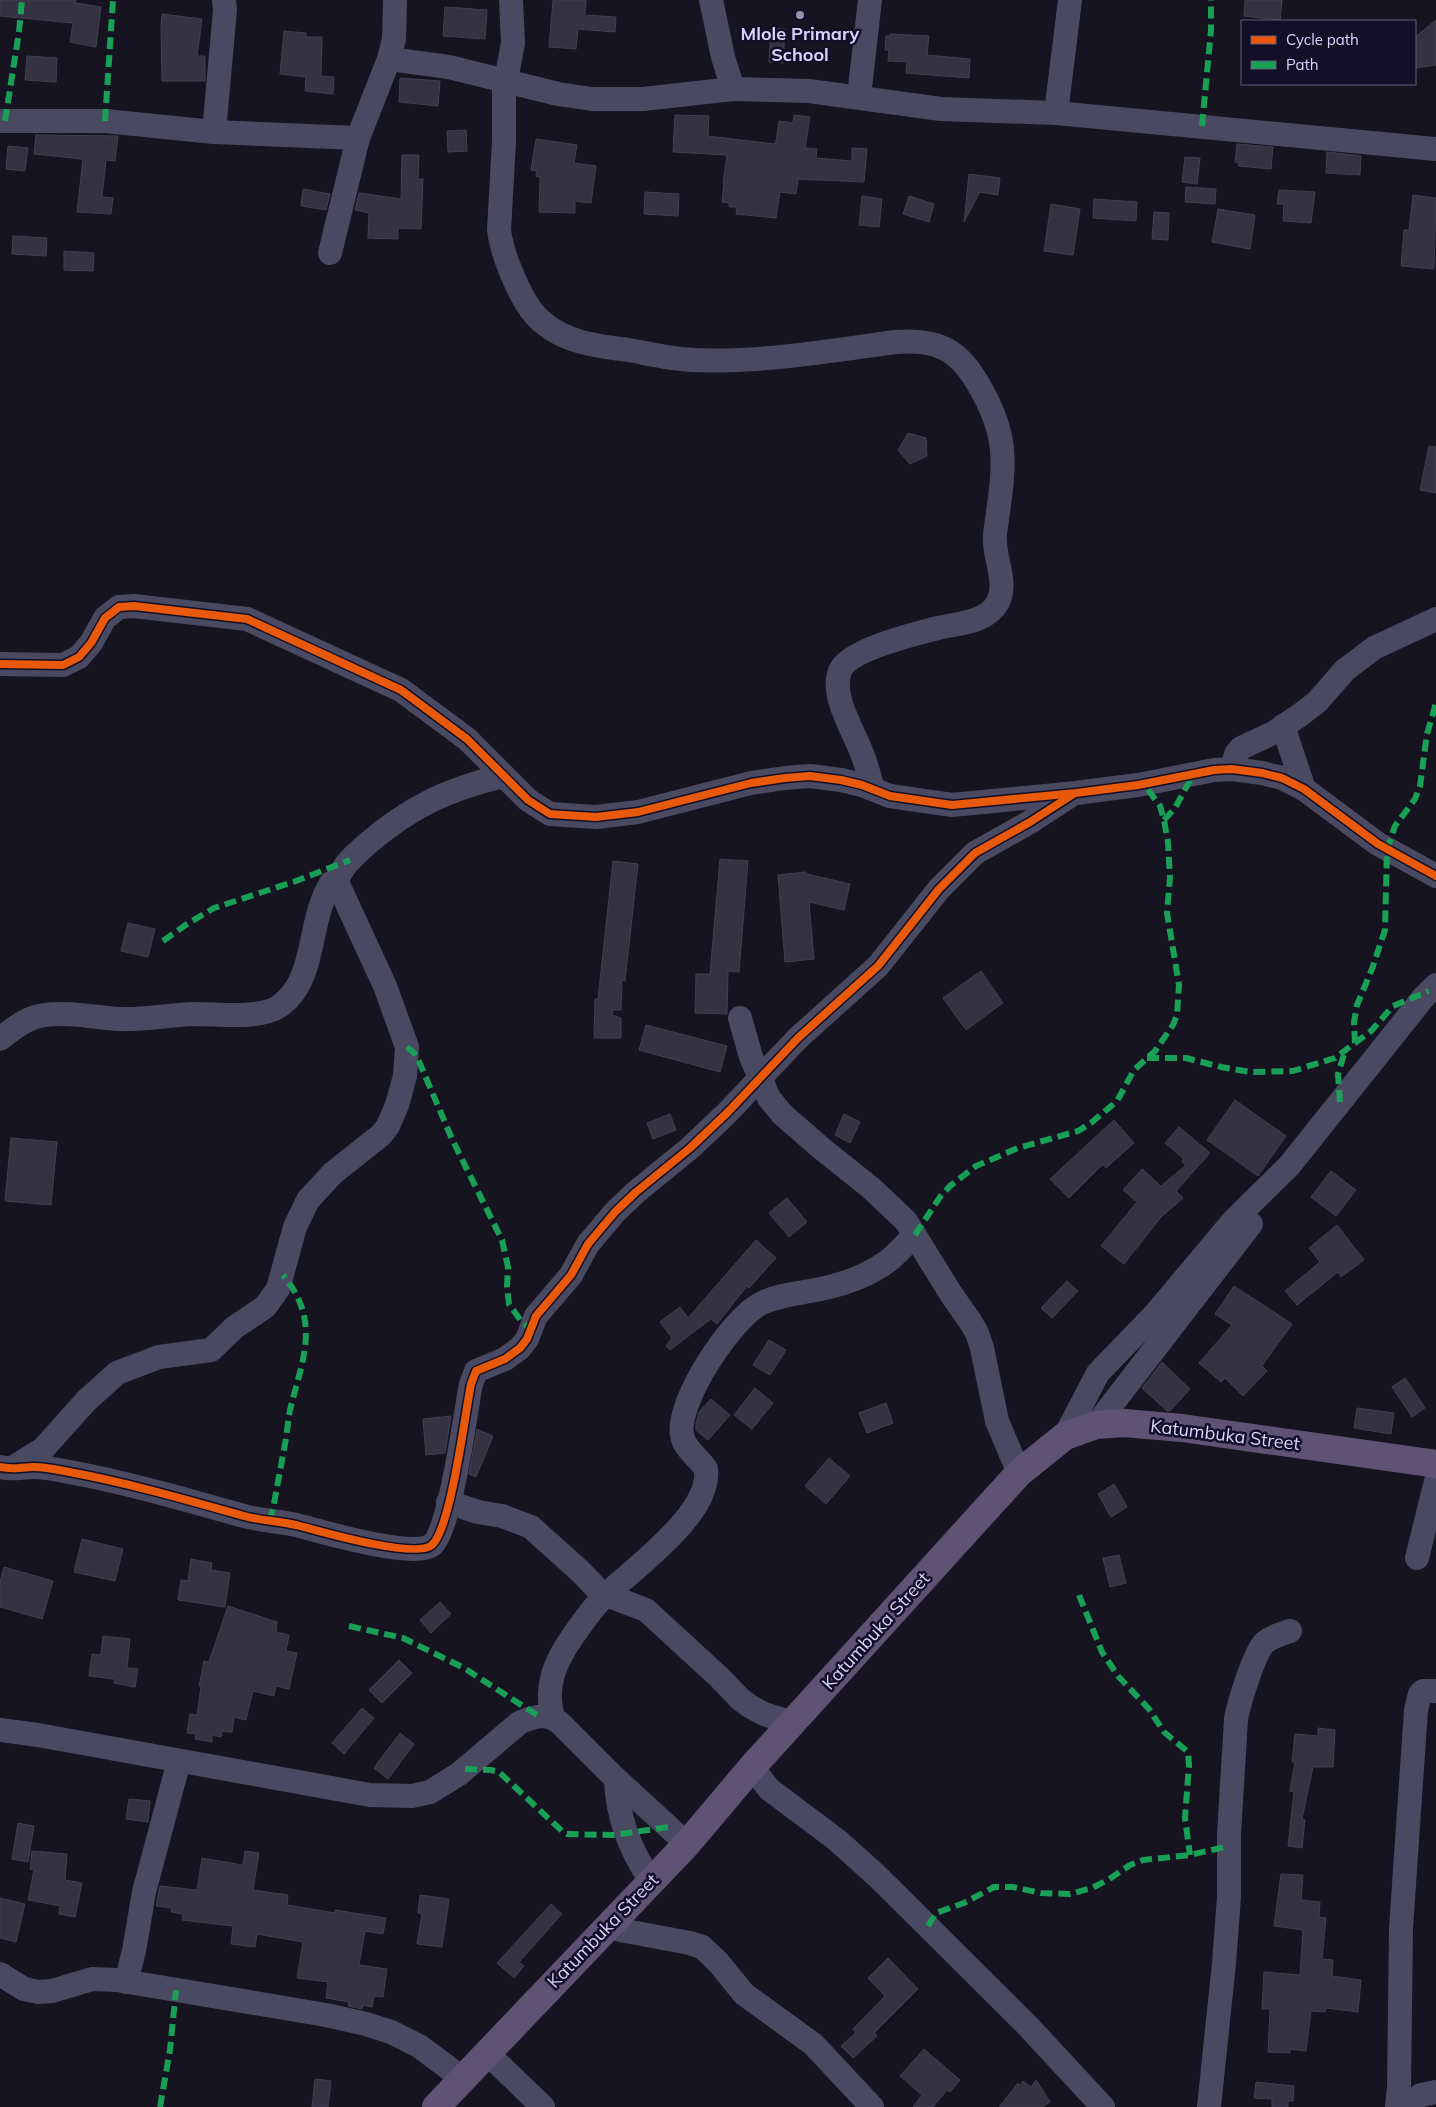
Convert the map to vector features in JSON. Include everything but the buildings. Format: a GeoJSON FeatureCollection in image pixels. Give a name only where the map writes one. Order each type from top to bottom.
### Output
{"type":"FeatureCollection","features":[{"type":"Feature","properties":{"kind":"main road","name":"Katumbuka Street"},"geometry":{"type":"LineString","coordinates":[[436,2107],[687,1844],[752,1767],[1020,1473],[1065,1436],[1096,1424],[1124,1423],[1182,1428],[1436,1464]]}},
{"type":"Feature","properties":{"kind":"street"},"geometry":{"type":"LineString","coordinates":[[214,132],[225,10],[224,0]]}},
{"type":"Feature","properties":{"kind":"street"},"geometry":{"type":"LineString","coordinates":[[330,253],[358,138],[389,60],[394,40],[395,0]]}},
{"type":"Feature","properties":{"kind":"street"},"geometry":{"type":"LineString","coordinates":[[511,0],[512,43],[505,80],[500,201],[501,243],[513,276],[533,315],[569,339],[589,345],[693,360],[761,359],[914,340],[932,342],[943,346],[955,355],[973,375],[995,414],[1000,434],[1004,469],[995,542],[1000,574],[1001,589],[999,600],[987,614],[974,620],[880,645],[854,656],[842,666],[837,684],[839,692],[873,789]]}},
{"type":"Feature","properties":{"kind":"street"},"geometry":{"type":"LineString","coordinates":[[711,0],[723,57],[733,89]]}},
{"type":"Feature","properties":{"kind":"street"},"geometry":{"type":"LineString","coordinates":[[859,96],[870,0]]}},
{"type":"Feature","properties":{"kind":"street"},"geometry":{"type":"LineString","coordinates":[[1056,113],[1070,0]]}},
{"type":"Feature","properties":{"kind":"street"},"geometry":{"type":"LineString","coordinates":[[389,60],[450,67],[558,94],[592,99],[642,99],[733,89],[809,91],[859,96],[940,109],[1056,113],[1436,149]]}},
{"type":"Feature","properties":{"kind":"street"},"geometry":{"type":"LineString","coordinates":[[0,121],[105,121],[214,132],[358,138]]}},
{"type":"Feature","properties":{"kind":"street"},"geometry":{"type":"LineString","coordinates":[[0,664],[63,665],[79,657],[91,643],[105,618],[119,608],[134,606],[246,619],[401,690],[467,739],[528,800],[546,813],[576,817],[596,817],[657,808],[751,782],[810,776],[841,780],[890,796],[952,805],[1138,785],[1214,770],[1232,769],[1282,778],[1304,789],[1378,844],[1436,876]]}},
{"type":"Feature","properties":{"kind":"street"},"geometry":{"type":"LineString","coordinates":[[1232,769],[1236,754],[1241,748],[1283,726],[1317,702],[1345,670],[1374,648],[1436,619]]}},
{"type":"Feature","properties":{"kind":"street"},"geometry":{"type":"LineString","coordinates":[[1283,726],[1304,789]]}},
{"type":"Feature","properties":{"kind":"street"},"geometry":{"type":"LineString","coordinates":[[5,1468],[43,1449],[86,1401],[117,1373],[159,1357],[211,1350],[235,1327],[265,1307],[278,1289],[295,1227],[308,1200],[333,1173],[381,1135],[388,1126],[397,1105],[405,1076],[407,1047],[379,970],[337,882],[340,871],[391,825],[421,804],[471,784],[503,776]]}},
{"type":"Feature","properties":{"kind":"street"},"geometry":{"type":"LineString","coordinates":[[5,1468],[34,1467],[92,1476],[246,1516],[298,1525],[362,1541],[417,1550],[428,1548],[436,1541],[448,1502],[456,1471],[471,1384],[475,1373],[482,1368],[505,1359],[520,1348],[527,1339],[536,1316],[563,1286],[577,1266],[588,1244],[615,1212],[636,1192],[690,1148],[760,1079],[798,1038],[878,966],[939,889],[975,853],[1030,822],[1076,792]]}},
{"type":"Feature","properties":{"kind":"street"},"geometry":{"type":"LineString","coordinates":[[0,1038],[16,1026],[38,1016],[61,1014],[134,1019],[194,1014],[254,1014],[271,1011],[288,998],[300,980],[308,958],[318,909],[331,883],[337,882]]}},
{"type":"Feature","properties":{"kind":"street"},"geometry":{"type":"LineString","coordinates":[[1065,1436],[1098,1373],[1156,1314],[1234,1220],[1289,1166],[1423,998],[1436,985]]}},
{"type":"Feature","properties":{"kind":"street"},"geometry":{"type":"LineString","coordinates":[[1096,1424],[1430,994],[1436,989]]}},
{"type":"Feature","properties":{"kind":"street"},"geometry":{"type":"LineString","coordinates":[[740,1018],[751,1058],[769,1098],[782,1114],[895,1209],[916,1235],[947,1288],[977,1333],[997,1421],[1020,1473]]}},
{"type":"Feature","properties":{"kind":"street"},"geometry":{"type":"LineString","coordinates":[[687,1844],[553,1718],[549,1689],[555,1667],[588,1615],[605,1595],[670,1539],[688,1516],[704,1486],[706,1469],[694,1456],[683,1438],[682,1423],[686,1406],[699,1379],[734,1325],[750,1310],[762,1303],[788,1294],[830,1286],[866,1274],[887,1261],[916,1235]]}},
{"type":"Feature","properties":{"kind":"street"},"geometry":{"type":"LineString","coordinates":[[1417,1558],[1436,1481]]}},
{"type":"Feature","properties":{"kind":"street"},"geometry":{"type":"LineString","coordinates":[[448,1502],[478,1512],[502,1516],[531,1527],[605,1595],[638,1605],[646,1610],[740,1699],[764,1714],[793,1723]]}},
{"type":"Feature","properties":{"kind":"street"},"geometry":{"type":"LineString","coordinates":[[1209,2107],[1229,1896],[1229,1834],[1236,1719],[1239,1704],[1258,1652],[1270,1639],[1290,1632]]}},
{"type":"Feature","properties":{"kind":"street"},"geometry":{"type":"LineString","coordinates":[[1397,2107],[1399,2094],[1401,1928],[1416,1710],[1420,1694],[1423,1691],[1436,1691]]}},
{"type":"Feature","properties":{"kind":"street"},"geometry":{"type":"LineString","coordinates":[[0,1730],[370,1795],[421,1795],[451,1780],[519,1723],[532,1717],[553,1718]]}},
{"type":"Feature","properties":{"kind":"street"},"geometry":{"type":"LineString","coordinates":[[126,1982],[134,1950],[144,1892],[180,1761]]}},
{"type":"Feature","properties":{"kind":"street"},"geometry":{"type":"LineString","coordinates":[[752,1767],[769,1789],[837,1840],[883,1882],[1026,2024],[1103,2107]]}},
{"type":"Feature","properties":{"kind":"street"},"geometry":{"type":"LineString","coordinates":[[616,1779],[618,1802],[625,1834],[650,1881]]}},
{"type":"Feature","properties":{"kind":"street"},"geometry":{"type":"LineString","coordinates":[[611,1922],[620,1930],[702,1947],[718,1962],[744,1994],[813,2044],[872,2107]]}},
{"type":"Feature","properties":{"kind":"street"},"geometry":{"type":"LineString","coordinates":[[0,1974],[24,1989],[38,1992],[52,1991],[92,1979],[126,1982],[326,2015],[366,2024],[390,2032],[418,2046],[462,2078]]}},
{"type":"Feature","properties":{"kind":"street"},"geometry":{"type":"LineString","coordinates":[[487,2053],[543,2107]]}},
{"type":"Feature","properties":{"kind":"street"},"geometry":{"type":"LineString","coordinates":[[1404,2107],[1421,2095],[1436,2092]]}},
{"type":"Feature","properties":{"kind":"marked path"},"geometry":{"type":"LineString","coordinates":[[5,121],[22,0]]}},
{"type":"Feature","properties":{"kind":"marked path"},"geometry":{"type":"LineString","coordinates":[[105,121],[113,0]]}},
{"type":"Feature","properties":{"kind":"marked path"},"geometry":{"type":"LineString","coordinates":[[1202,126],[1211,30],[1211,0]]}},
{"type":"Feature","properties":{"kind":"marked path"},"geometry":{"type":"LineString","coordinates":[[1355,1043],[1354,1022],[1357,1005],[1385,930],[1387,850],[1395,826],[1415,799],[1420,786],[1427,734],[1436,703]]}},
{"type":"Feature","properties":{"kind":"marked path"},"geometry":{"type":"LineString","coordinates":[[1164,820],[1175,808],[1193,775]]}},
{"type":"Feature","properties":{"kind":"marked path"},"geometry":{"type":"LineString","coordinates":[[915,1235],[940,1197],[950,1186],[976,1166],[1018,1148],[1078,1131],[1091,1123],[1117,1101],[1134,1070],[1155,1051],[1173,1025],[1177,1015],[1179,985],[1167,913],[1170,878],[1168,842],[1160,806],[1146,787],[1141,785]]}},
{"type":"Feature","properties":{"kind":"marked path"},"geometry":{"type":"LineString","coordinates":[[163,941],[214,908],[296,881],[350,860]]}},
{"type":"Feature","properties":{"kind":"marked path"},"geometry":{"type":"LineString","coordinates":[[1147,1058],[1186,1058],[1250,1072],[1293,1071],[1335,1058],[1371,1031],[1393,1006],[1429,991]]}},
{"type":"Feature","properties":{"kind":"marked path"},"geometry":{"type":"LineString","coordinates":[[407,1047],[418,1059],[452,1139],[502,1240],[508,1267],[507,1287],[509,1304],[521,1321],[530,1329]]}},
{"type":"Feature","properties":{"kind":"marked path"},"geometry":{"type":"LineString","coordinates":[[1340,1102],[1338,1074],[1345,1051]]}},
{"type":"Feature","properties":{"kind":"marked path"},"geometry":{"type":"LineString","coordinates":[[269,1521],[273,1509],[290,1410],[306,1341],[306,1325],[302,1309],[295,1292],[283,1275]]}},
{"type":"Feature","properties":{"kind":"marked path"},"geometry":{"type":"LineString","coordinates":[[1079,1595],[1102,1652],[1118,1676],[1149,1709],[1164,1732],[1188,1752],[1189,1765],[1185,1818],[1190,1855]]}},
{"type":"Feature","properties":{"kind":"marked path"},"geometry":{"type":"LineString","coordinates":[[349,1626],[403,1638],[464,1668],[540,1717]]}},
{"type":"Feature","properties":{"kind":"marked path"},"geometry":{"type":"LineString","coordinates":[[465,1769],[499,1772],[567,1834],[613,1835],[669,1827]]}},
{"type":"Feature","properties":{"kind":"marked path"},"geometry":{"type":"LineString","coordinates":[[928,1926],[936,1913],[964,1903],[994,1887],[1013,1887],[1041,1893],[1070,1894],[1092,1888],[1130,1865],[1143,1860],[1190,1855],[1229,1846]]}},
{"type":"Feature","properties":{"kind":"marked path"},"geometry":{"type":"LineString","coordinates":[[160,2107],[170,2050],[176,1990]]}},
{"type":"Feature","properties":{"kind":"cycle path"},"geometry":{"type":"LineString","coordinates":[[0,664],[63,665],[79,657],[91,643],[105,618],[119,607],[134,606],[247,619],[401,690],[467,739],[528,800],[550,814],[596,817],[638,812],[751,783],[810,776],[862,785],[890,796],[952,805],[1076,793],[1138,785],[1214,770],[1232,769],[1282,778],[1304,789],[1378,844],[1436,876]]}},
{"type":"Feature","properties":{"kind":"cycle path"},"geometry":{"type":"LineString","coordinates":[[0,1467],[41,1467],[87,1475],[154,1491],[251,1518],[293,1524],[389,1547],[408,1549],[432,1545],[439,1534],[451,1494],[471,1384],[476,1371],[505,1359],[520,1348],[527,1339],[536,1316],[571,1275],[588,1244],[615,1212],[636,1192],[690,1148],[727,1113],[798,1038],[878,966],[939,889],[975,853],[1030,822],[1072,795]]}},
{"type":"Feature","properties":{"kind":"place","name":"Mlole Primary School"},"geometry":{"type":"Point","coordinates":[800,15]}}]}
